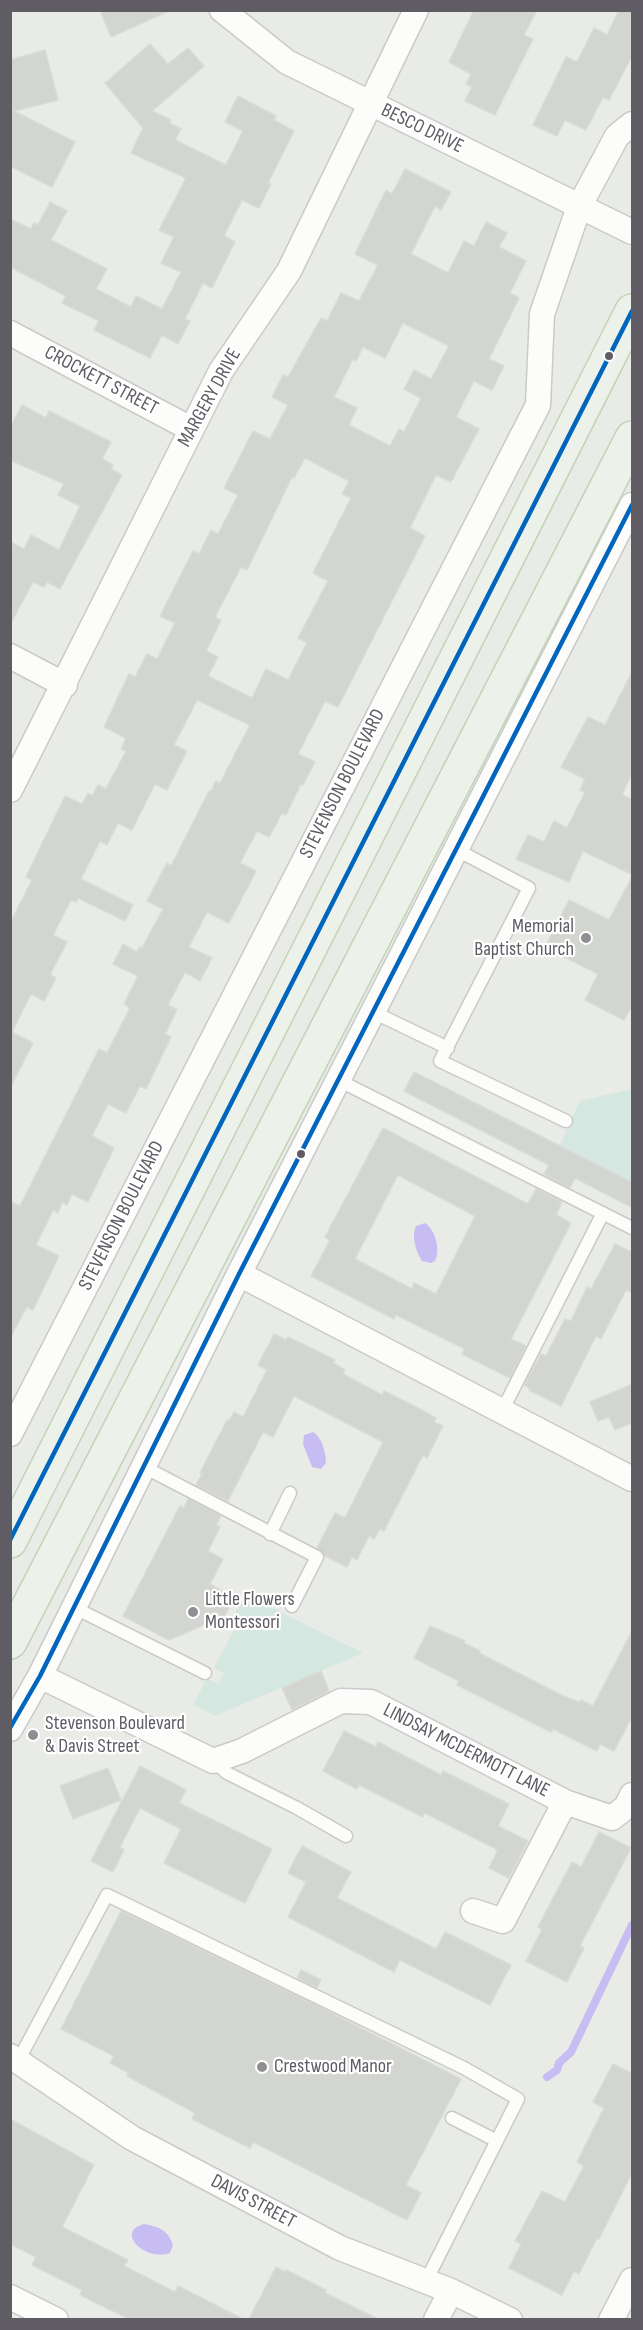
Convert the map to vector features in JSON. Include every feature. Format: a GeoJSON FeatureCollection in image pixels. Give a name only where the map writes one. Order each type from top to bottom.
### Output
{"type":"FeatureCollection","features":[{"type":"Feature","properties":{"kind":"main road"},"geometry":{"type":"LineString","coordinates":[[10,1541],[633,311]]}},
{"type":"Feature","properties":{"kind":"main road"},"geometry":{"type":"LineString","coordinates":[[10,1642],[633,438]]}},
{"type":"Feature","properties":{"kind":"street","name":"BESCO DRIVE"},"geometry":{"type":"LineString","coordinates":[[222,10],[287,62],[579,207],[633,231]]}},
{"type":"Feature","properties":{"kind":"street","name":"MARGERY DRIVE"},"geometry":{"type":"LineString","coordinates":[[10,790],[65,685],[221,371],[289,271],[416,10]]}},
{"type":"Feature","properties":{"kind":"street","name":"STEVENSON BOULEVARD"},"geometry":{"type":"LineString","coordinates":[[10,1434],[538,405],[542,314],[579,207],[617,136],[633,124]]}},
{"type":"Feature","properties":{"kind":"street","name":"CROCKETT STREET"},"geometry":{"type":"LineString","coordinates":[[10,333],[191,429]]}},
{"type":"Feature","properties":{"kind":"street"},"geometry":{"type":"LineString","coordinates":[[10,1729],[40,1676],[239,1274],[633,505]]}},
{"type":"Feature","properties":{"kind":"street"},"geometry":{"type":"LineString","coordinates":[[10,656],[65,685]]}},
{"type":"Feature","properties":{"kind":"street"},"geometry":{"type":"LineString","coordinates":[[239,1274],[633,1479]]}},
{"type":"Feature","properties":{"kind":"street"},"geometry":{"type":"LineString","coordinates":[[40,1676],[213,1761]]}},
{"type":"Feature","properties":{"kind":"street","name":"LINDSAY MCDERMOTT LANE"},"geometry":{"type":"LineString","coordinates":[[213,1761],[242,1751],[341,1701],[371,1702],[565,1802],[612,1818],[626,1807],[633,1795]]}},
{"type":"Feature","properties":{"kind":"street","name":"LINDSAY MCDERMOTT LANE"},"geometry":{"type":"LineString","coordinates":[[473,1911],[503,1921],[565,1802]]}},
{"type":"Feature","properties":{"kind":"street","name":"DAVIS STREET"},"geometry":{"type":"LineString","coordinates":[[14,2058],[132,2138],[340,2248],[451,2290],[510,2319]]}},
{"type":"Feature","properties":{"kind":"street"},"geometry":{"type":"LineString","coordinates":[[611,2319],[633,2280]]}},
{"type":"Feature","properties":{"kind":"street"},"geometry":{"type":"LineString","coordinates":[[436,2319],[451,2290]]}},
{"type":"Feature","properties":{"kind":"street"},"geometry":{"type":"LineString","coordinates":[[10,2297],[56,2319]]}},
{"type":"Feature","properties":{"kind":"lane"},"geometry":{"type":"LineString","coordinates":[[457,850],[529,888],[440,1061],[566,1121]]}},
{"type":"Feature","properties":{"kind":"lane"},"geometry":{"type":"LineString","coordinates":[[373,1012],[448,1048]]}},
{"type":"Feature","properties":{"kind":"lane"},"geometry":{"type":"LineString","coordinates":[[338,1080],[633,1228]]}},
{"type":"Feature","properties":{"kind":"lane"},"geometry":{"type":"LineString","coordinates":[[501,1411],[603,1213]]}},
{"type":"Feature","properties":{"kind":"lane"},"geometry":{"type":"LineString","coordinates":[[144,1467],[317,1557],[292,1606]]}},
{"type":"Feature","properties":{"kind":"lane"},"geometry":{"type":"LineString","coordinates":[[270,1534],[290,1493]]}},
{"type":"Feature","properties":{"kind":"lane"},"geometry":{"type":"LineString","coordinates":[[74,1607],[205,1673]]}},
{"type":"Feature","properties":{"kind":"lane"},"geometry":{"type":"LineString","coordinates":[[213,1761],[226,1773],[297,1808],[346,1836]]}},
{"type":"Feature","properties":{"kind":"lane"},"geometry":{"type":"LineString","coordinates":[[14,2058],[107,1895],[464,2068],[518,2099],[426,2281]]}},
{"type":"Feature","properties":{"kind":"lane"},"geometry":{"type":"LineString","coordinates":[[452,2118],[497,2141]]}},
{"type":"Feature","properties":{"kind":"shaded area"},"geometry":{"type":"Polygon","coordinates":[[[632,1089],[632,1182],[560,1145],[580,1101],[632,1089]]]}},
{"type":"Feature","properties":{"kind":"shaded area"},"geometry":{"type":"Polygon","coordinates":[[[425,1223],[432,1230],[437,1246],[437,1256],[431,1263],[422,1261],[414,1239],[416,1226],[425,1223]]]}},
{"type":"Feature","properties":{"kind":"shaded area"},"geometry":{"type":"Polygon","coordinates":[[[313,1432],[321,1441],[324,1450],[326,1463],[321,1469],[312,1467],[303,1444],[304,1435],[313,1432]]]}},
{"type":"Feature","properties":{"kind":"shaded area"},"geometry":{"type":"Polygon","coordinates":[[[245,1594],[363,1653],[215,1716],[193,1705],[207,1678],[218,1684],[224,1673],[214,1668],[234,1630],[228,1627],[245,1594]]]}},
{"type":"Feature","properties":{"kind":"shaded area"},"geometry":{"type":"Polygon","coordinates":[[[144,2224],[154,2226],[166,2233],[173,2245],[170,2253],[161,2255],[152,2253],[137,2245],[132,2233],[144,2224]]]}},
{"type":"Feature","properties":{"kind":"building"},"geometry":{"type":"Polygon","coordinates":[[[100,10],[171,10],[111,37],[100,10]]]}},
{"type":"Feature","properties":{"kind":"building"},"geometry":{"type":"Polygon","coordinates":[[[474,10],[537,10],[524,35],[533,39],[495,115],[465,101],[472,87],[466,84],[471,74],[449,62],[474,10]]]}},
{"type":"Feature","properties":{"kind":"building"},"geometry":{"type":"Polygon","coordinates":[[[619,10],[633,10],[633,54],[609,100],[603,97],[586,130],[565,120],[557,136],[533,125],[566,57],[577,62],[594,28],[607,35],[619,10]]]}},
{"type":"Feature","properties":{"kind":"building"},"geometry":{"type":"Polygon","coordinates":[[[150,44],[168,64],[188,48],[204,66],[152,111],[171,120],[169,123],[181,129],[175,140],[226,165],[243,131],[225,122],[238,96],[276,116],[274,120],[294,131],[268,183],[271,184],[259,208],[242,200],[224,236],[235,242],[212,288],[203,283],[185,319],[190,321],[178,344],[162,335],[150,358],[94,330],[99,321],[62,303],[66,296],[10,267],[10,219],[31,229],[34,223],[38,225],[50,202],[67,211],[51,240],[107,269],[96,289],[131,307],[136,296],[162,309],[181,272],[161,263],[174,237],[159,230],[186,178],[131,153],[143,128],[105,83],[150,44]]]}},
{"type":"Feature","properties":{"kind":"building"},"geometry":{"type":"Polygon","coordinates":[[[45,50],[58,100],[14,111],[75,142],[52,187],[10,166],[10,60],[45,50]]]}},
{"type":"Feature","properties":{"kind":"building"},"geometry":{"type":"Polygon","coordinates":[[[405,169],[451,192],[441,210],[435,206],[411,254],[448,273],[464,241],[474,246],[486,222],[507,233],[499,247],[526,261],[510,293],[519,298],[489,359],[504,366],[492,390],[474,381],[456,417],[479,429],[451,482],[436,475],[410,528],[425,536],[338,707],[325,701],[298,754],[315,762],[303,785],[301,784],[286,815],[282,813],[269,837],[257,831],[240,863],[256,871],[229,923],[207,912],[189,947],[212,958],[200,981],[185,972],[168,1005],[177,1010],[165,1034],[171,1037],[146,1089],[140,1086],[126,1113],[108,1104],[92,1136],[114,1148],[88,1202],[72,1194],[67,1205],[62,1202],[58,1213],[53,1210],[36,1245],[59,1256],[33,1310],[27,1307],[10,1338],[10,1201],[20,1206],[99,1049],[107,1053],[130,1008],[124,1004],[138,976],[113,964],[123,944],[137,952],[140,947],[142,948],[163,909],[147,901],[167,863],[171,866],[209,791],[216,781],[220,783],[250,725],[197,700],[174,745],[187,751],[167,790],[155,784],[132,830],[118,823],[107,845],[100,841],[81,879],[133,905],[125,921],[78,898],[76,902],[71,900],[53,935],[67,942],[50,975],[56,978],[44,1001],[31,994],[12,1032],[33,1043],[10,1088],[10,923],[32,880],[26,877],[65,796],[82,804],[88,793],[92,796],[98,785],[106,789],[126,751],[121,749],[126,738],[104,727],[118,697],[129,674],[135,677],[147,654],[157,659],[175,623],[160,616],[193,551],[199,554],[211,530],[218,534],[238,495],[224,488],[253,431],[270,439],[288,405],[272,397],[283,375],[288,377],[321,318],[327,321],[341,293],[359,301],[378,265],[355,254],[386,190],[392,194],[405,169]],[[403,323],[385,358],[363,347],[356,361],[353,359],[334,397],[357,408],[349,425],[390,446],[399,429],[404,432],[421,398],[404,389],[414,370],[431,379],[449,346],[403,323]],[[305,458],[294,478],[292,477],[247,570],[241,567],[215,617],[221,620],[206,651],[218,657],[208,676],[252,698],[266,669],[288,680],[307,643],[298,638],[328,581],[313,573],[351,498],[342,494],[349,481],[305,458]]]}},
{"type":"Feature","properties":{"kind":"building"},"geometry":{"type":"Polygon","coordinates":[[[22,405],[46,418],[49,411],[111,442],[102,459],[113,465],[111,469],[122,475],[60,589],[47,582],[44,587],[33,582],[10,625],[10,542],[24,549],[31,535],[59,550],[80,506],[58,495],[64,484],[10,460],[10,428],[22,405]]]}},
{"type":"Feature","properties":{"kind":"building"},"geometry":{"type":"Polygon","coordinates":[[[633,670],[632,773],[622,795],[633,800],[633,875],[583,851],[569,882],[516,859],[528,835],[544,842],[554,821],[567,828],[585,792],[580,790],[585,779],[561,767],[588,717],[605,725],[633,670]]]}},
{"type":"Feature","properties":{"kind":"building"},"geometry":{"type":"Polygon","coordinates":[[[633,875],[633,1004],[624,1020],[585,1000],[598,974],[545,947],[569,900],[609,920],[633,875]]]}},
{"type":"Feature","properties":{"kind":"building"},"geometry":{"type":"Polygon","coordinates":[[[414,1072],[633,1183],[633,1208],[575,1178],[570,1188],[544,1174],[549,1165],[404,1091],[414,1072]]]}},
{"type":"Feature","properties":{"kind":"building"},"geometry":{"type":"Polygon","coordinates":[[[383,1128],[528,1204],[536,1189],[562,1202],[556,1215],[571,1223],[511,1339],[526,1346],[510,1378],[462,1354],[465,1349],[396,1315],[394,1319],[311,1276],[330,1240],[325,1237],[383,1128]],[[398,1175],[355,1259],[412,1289],[414,1283],[436,1294],[475,1216],[398,1175]]]}},
{"type":"Feature","properties":{"kind":"building"},"geometry":{"type":"Polygon","coordinates":[[[615,1244],[633,1253],[633,1293],[626,1290],[601,1339],[596,1336],[561,1406],[529,1390],[530,1388],[524,1385],[541,1354],[546,1356],[565,1319],[571,1321],[587,1287],[591,1289],[615,1244]]]}},
{"type":"Feature","properties":{"kind":"building"},"geometry":{"type":"Polygon","coordinates":[[[274,1334],[286,1340],[288,1337],[335,1360],[333,1363],[345,1370],[343,1374],[382,1395],[384,1391],[418,1408],[436,1418],[434,1422],[443,1426],[427,1458],[423,1455],[384,1531],[380,1529],[374,1539],[369,1536],[357,1560],[352,1557],[347,1567],[325,1556],[317,1548],[335,1513],[345,1518],[383,1442],[294,1396],[273,1437],[263,1432],[228,1501],[196,1485],[227,1420],[229,1421],[234,1412],[243,1417],[267,1370],[258,1365],[274,1334]]]}},
{"type":"Feature","properties":{"kind":"building"},"geometry":{"type":"Polygon","coordinates":[[[633,1384],[633,1422],[615,1430],[609,1417],[598,1421],[590,1402],[633,1384]]]}},
{"type":"Feature","properties":{"kind":"building"},"geometry":{"type":"Polygon","coordinates":[[[188,1499],[221,1516],[216,1525],[220,1527],[208,1551],[223,1559],[210,1584],[234,1598],[224,1618],[220,1615],[214,1627],[206,1624],[169,1640],[123,1616],[180,1506],[184,1508],[188,1499]]]}},
{"type":"Feature","properties":{"kind":"building"},"geometry":{"type":"Polygon","coordinates":[[[430,1626],[465,1641],[464,1643],[480,1651],[479,1653],[563,1696],[579,1702],[581,1700],[593,1706],[633,1629],[633,1715],[614,1751],[600,1744],[597,1751],[553,1729],[551,1732],[457,1685],[459,1681],[414,1658],[430,1626]]]}},
{"type":"Feature","properties":{"kind":"building"},"geometry":{"type":"Polygon","coordinates":[[[321,1671],[329,1691],[292,1710],[282,1688],[321,1671]]]}},
{"type":"Feature","properties":{"kind":"building"},"geometry":{"type":"Polygon","coordinates":[[[344,1731],[376,1747],[378,1742],[441,1775],[443,1771],[509,1804],[498,1826],[528,1841],[509,1878],[489,1868],[498,1850],[425,1813],[423,1817],[359,1785],[357,1789],[323,1771],[344,1731]]]}},
{"type":"Feature","properties":{"kind":"building"},"geometry":{"type":"Polygon","coordinates":[[[140,1766],[186,1790],[179,1803],[272,1849],[245,1903],[164,1863],[181,1829],[140,1808],[120,1847],[124,1850],[113,1872],[91,1861],[140,1766]]]}},
{"type":"Feature","properties":{"kind":"building"},"geometry":{"type":"Polygon","coordinates":[[[108,1768],[121,1800],[73,1819],[60,1786],[108,1768]]]}},
{"type":"Feature","properties":{"kind":"building"},"geometry":{"type":"Polygon","coordinates":[[[599,1832],[631,1848],[580,1946],[584,1948],[567,1982],[526,1961],[542,1929],[538,1927],[572,1862],[581,1867],[599,1832]]]}},
{"type":"Feature","properties":{"kind":"building"},"geometry":{"type":"Polygon","coordinates":[[[302,1846],[351,1872],[337,1898],[436,1949],[445,1932],[511,1965],[490,2005],[400,1960],[394,1972],[288,1917],[306,1882],[288,1873],[302,1846]]]}},
{"type":"Feature","properties":{"kind":"building","name":"Crestwood Manor"},"geometry":{"type":"Polygon","coordinates":[[[121,1911],[312,2003],[461,2079],[406,2185],[421,2193],[407,2220],[253,2142],[250,2148],[192,2119],[195,2113],[127,2076],[129,2073],[110,2063],[114,2056],[61,2029],[121,1911]]]}},
{"type":"Feature","properties":{"kind":"building"},"geometry":{"type":"Polygon","coordinates":[[[301,1970],[321,1980],[317,1988],[297,1978],[301,1970]]]}},
{"type":"Feature","properties":{"kind":"building"},"geometry":{"type":"Polygon","coordinates":[[[613,2064],[633,2074],[633,2171],[579,2274],[574,2271],[562,2295],[509,2268],[521,2244],[515,2241],[542,2191],[565,2202],[584,2166],[577,2162],[604,2108],[593,2102],[613,2064]]]}},
{"type":"Feature","properties":{"kind":"building"},"geometry":{"type":"Polygon","coordinates":[[[10,2119],[94,2165],[62,2227],[128,2260],[124,2266],[175,2292],[178,2286],[243,2319],[129,2319],[80,2295],[82,2290],[32,2265],[36,2257],[10,2244],[10,2119]]]}},
{"type":"Feature","properties":{"kind":"building"},"geometry":{"type":"Polygon","coordinates":[[[276,2267],[326,2290],[325,2293],[378,2319],[249,2319],[276,2267]]]}},
{"type":"Feature","properties":{"kind":"waterway"},"geometry":{"type":"LineString","coordinates":[[547,2077],[557,2070],[559,2063],[571,2052],[632,1925]]}},
{"type":"Feature","properties":{"kind":"transit line"},"geometry":{"type":"LineString","coordinates":[[10,1540],[632,311]]}},
{"type":"Feature","properties":{"kind":"transit line"},"geometry":{"type":"LineString","coordinates":[[10,1728],[40,1676],[239,1274],[632,505]]}},
{"type":"Feature","properties":{"kind":"place","name":"Memorial Baptist Church"},"geometry":{"type":"Point","coordinates":[586,938]}},
{"type":"Feature","properties":{"kind":"place","name":"Little Flowers Montessori"},"geometry":{"type":"Point","coordinates":[193,1612]}},
{"type":"Feature","properties":{"kind":"place","name":"Stevenson Boulevard & Davis Street"},"geometry":{"type":"Point","coordinates":[33,1735]}},
{"type":"Feature","properties":{"kind":"place","name":"Crestwood Manor"},"geometry":{"type":"Point","coordinates":[262,2067]}}]}
